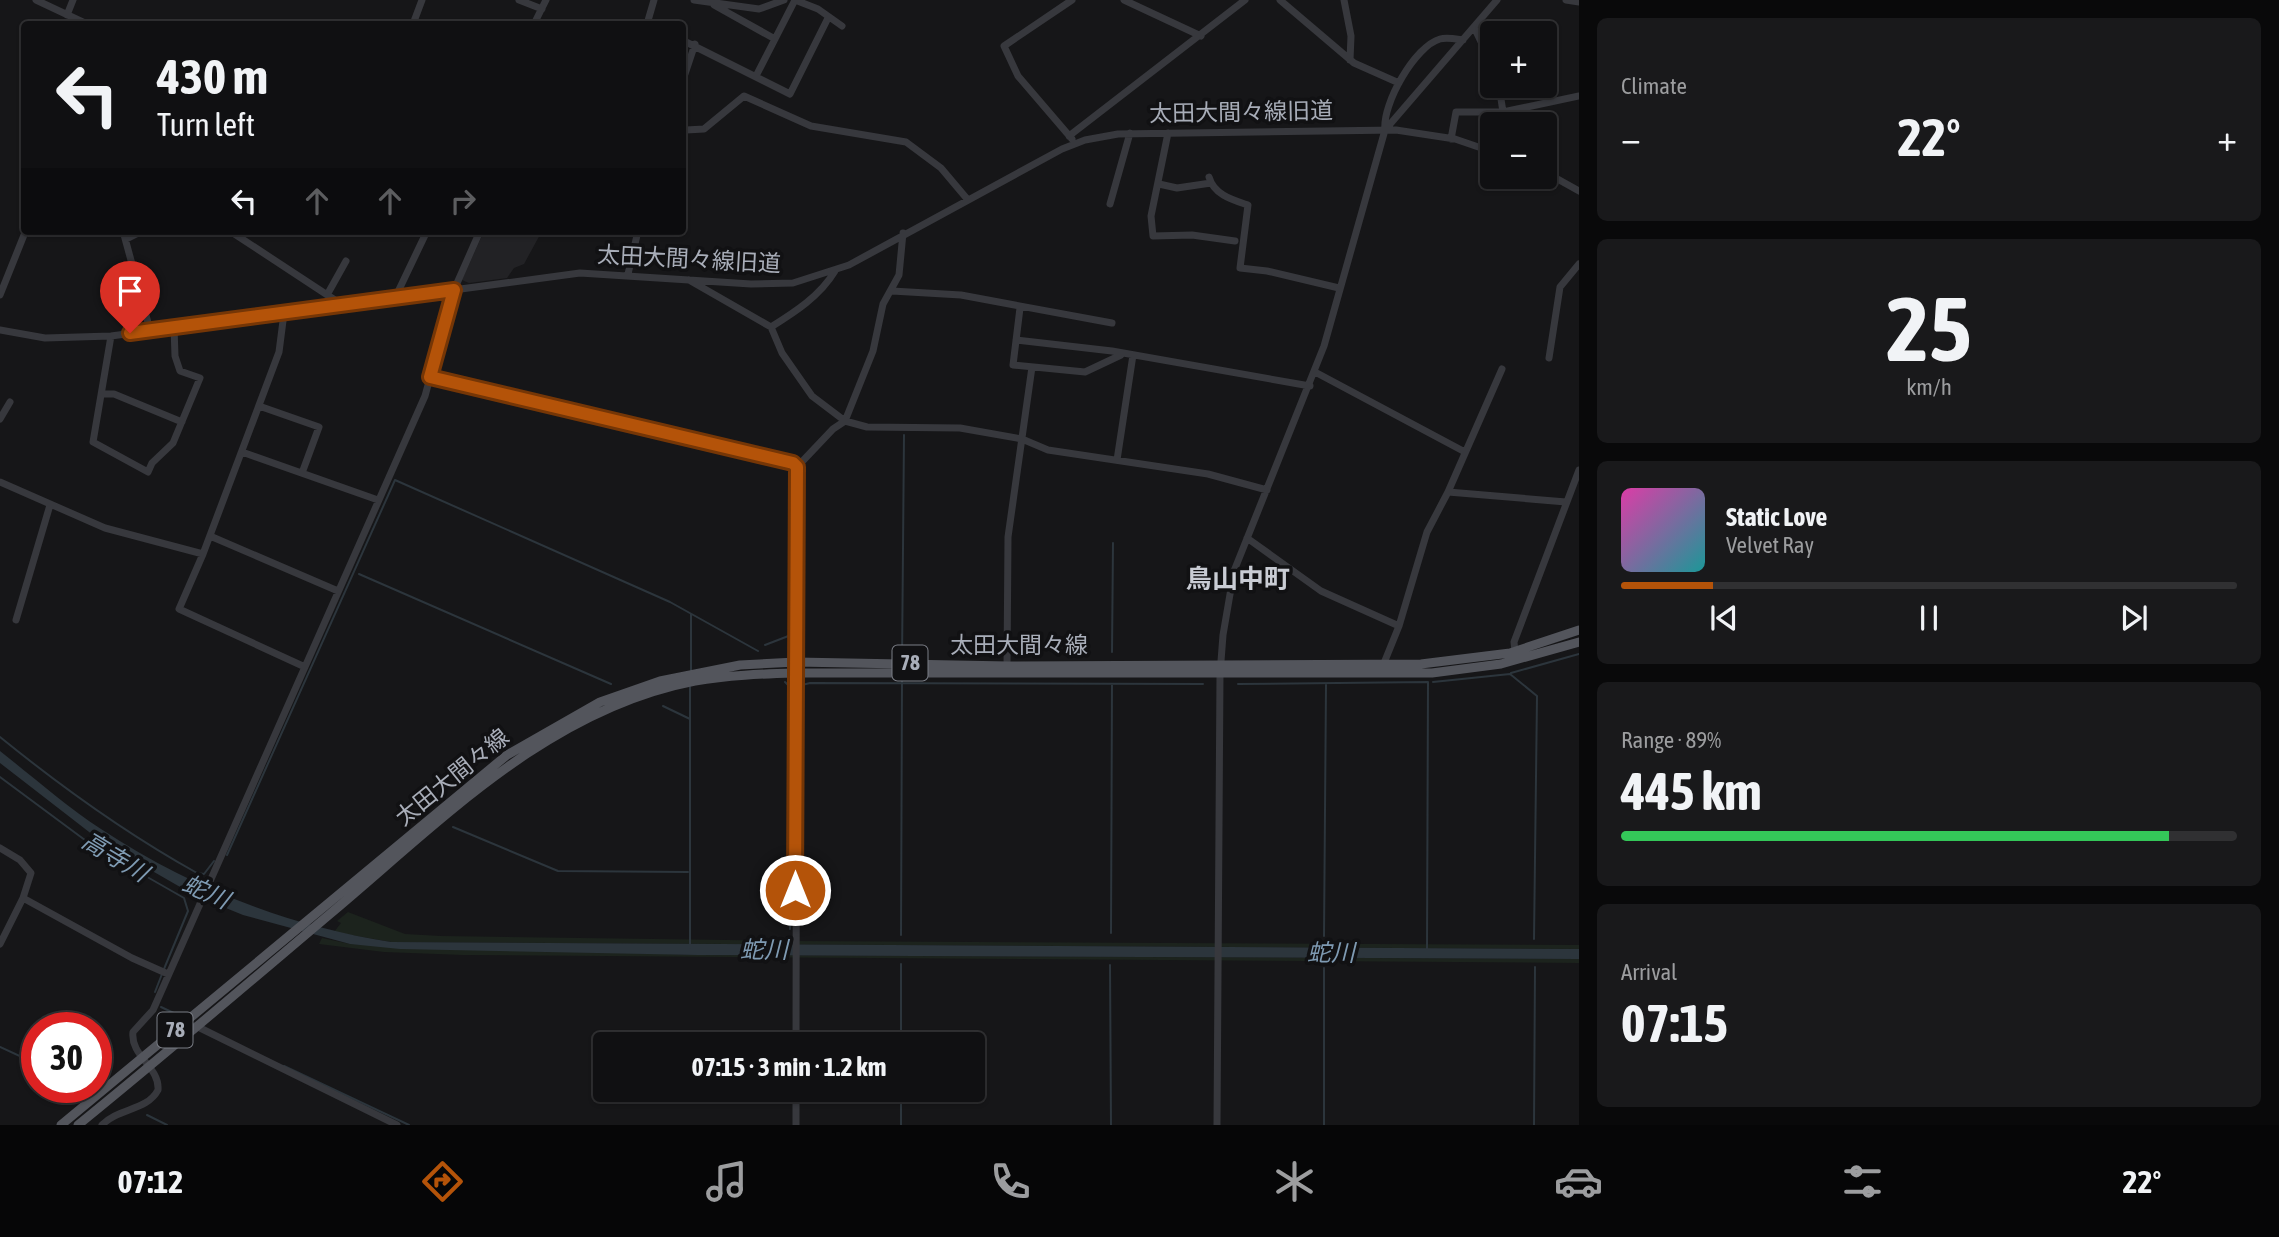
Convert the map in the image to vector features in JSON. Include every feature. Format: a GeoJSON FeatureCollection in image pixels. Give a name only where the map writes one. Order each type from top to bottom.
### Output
{"type":"FeatureCollection","features":[{"type":"Feature","properties":{"kind":"main road","name":"太田大間々線"},"geometry":{"type":"LineString","coordinates":[[61,1125],[142,1057],[294,938],[324,919],[477,790],[571,725],[634,699],[694,681],[795,668],[1475,660],[1515,652],[1579,630]]}},
{"type":"Feature","properties":{"kind":"main road","name":"太田大間々線"},"geometry":{"type":"LineString","coordinates":[[78,1125],[196,1026],[294,938],[313,916],[507,755],[565,719],[631,691],[694,672],[740,665],[1220,674],[1432,673],[1479,669],[1527,659],[1579,642]]}},
{"type":"Feature","properties":{"kind":"street"},"geometry":{"type":"LineString","coordinates":[[36,0],[80,21]]}},
{"type":"Feature","properties":{"kind":"street"},"geometry":{"type":"LineString","coordinates":[[67,15],[73,0]]}},
{"type":"Feature","properties":{"kind":"street"},"geometry":{"type":"LineString","coordinates":[[414,21],[422,0]]}},
{"type":"Feature","properties":{"kind":"street"},"geometry":{"type":"LineString","coordinates":[[519,0],[542,9]]}},
{"type":"Feature","properties":{"kind":"street"},"geometry":{"type":"LineString","coordinates":[[536,21],[545,0]]}},
{"type":"Feature","properties":{"kind":"street"},"geometry":{"type":"LineString","coordinates":[[648,21],[654,0]]}},
{"type":"Feature","properties":{"kind":"street"},"geometry":{"type":"LineString","coordinates":[[695,0],[760,9],[784,0]]}},
{"type":"Feature","properties":{"kind":"street"},"geometry":{"type":"LineString","coordinates":[[755,76],[795,0],[818,4],[828,18],[842,26]]}},
{"type":"Feature","properties":{"kind":"street"},"geometry":{"type":"LineString","coordinates":[[1072,0],[1004,46],[1018,76],[1076,143]]}},
{"type":"Feature","properties":{"kind":"street"},"geometry":{"type":"LineString","coordinates":[[1124,0],[1201,36]]}},
{"type":"Feature","properties":{"kind":"street"},"geometry":{"type":"LineString","coordinates":[[1069,136],[1245,0]]}},
{"type":"Feature","properties":{"kind":"street"},"geometry":{"type":"LineString","coordinates":[[1280,0],[1350,60],[1399,83]]}},
{"type":"Feature","properties":{"kind":"street"},"geometry":{"type":"LineString","coordinates":[[1344,0],[1351,36],[1350,60]]}},
{"type":"Feature","properties":{"kind":"street"},"geometry":{"type":"LineString","coordinates":[[1385,130],[1497,0]]}},
{"type":"Feature","properties":{"kind":"street"},"geometry":{"type":"LineString","coordinates":[[1566,0],[1579,2]]}},
{"type":"Feature","properties":{"kind":"street"},"geometry":{"type":"LineString","coordinates":[[714,4],[775,39]]}},
{"type":"Feature","properties":{"kind":"street"},"geometry":{"type":"LineString","coordinates":[[686,41],[790,93],[828,18]]}},
{"type":"Feature","properties":{"kind":"street"},"geometry":{"type":"LineString","coordinates":[[1474,27],[1480,40]]}},
{"type":"Feature","properties":{"kind":"street"},"geometry":{"type":"LineString","coordinates":[[1217,1125],[1220,674],[1228,595],[1234,571],[1310,386],[1330,329],[1339,288],[1385,130],[1384,122],[1399,83],[1422,48],[1442,38],[1463,40]]}},
{"type":"Feature","properties":{"kind":"street"},"geometry":{"type":"LineString","coordinates":[[686,64],[695,44]]}},
{"type":"Feature","properties":{"kind":"street"},"geometry":{"type":"LineString","coordinates":[[686,130],[704,129],[744,96],[811,126],[906,142],[941,168],[968,200]]}},
{"type":"Feature","properties":{"kind":"street"},"geometry":{"type":"LineString","coordinates":[[1507,112],[1579,96]]}},
{"type":"Feature","properties":{"kind":"street"},"geometry":{"type":"LineString","coordinates":[[1451,138],[1456,112],[1480,113]]}},
{"type":"Feature","properties":{"kind":"street","name":"太田大間々線旧道"},"geometry":{"type":"LineString","coordinates":[[0,330],[45,338],[111,335],[580,273],[777,285],[835,271],[1076,143],[1130,133],[1385,130],[1451,138],[1480,148]]}},
{"type":"Feature","properties":{"kind":"street"},"geometry":{"type":"LineString","coordinates":[[1168,132],[1151,222],[1153,236],[1192,235],[1235,241]]}},
{"type":"Feature","properties":{"kind":"street"},"geometry":{"type":"LineString","coordinates":[[1110,204],[1130,133]]}},
{"type":"Feature","properties":{"kind":"street"},"geometry":{"type":"LineString","coordinates":[[1557,179],[1579,191]]}},
{"type":"Feature","properties":{"kind":"street"},"geometry":{"type":"LineString","coordinates":[[1159,184],[1177,188],[1210,180],[1228,198],[1248,205],[1240,268],[1267,271],[1339,288]]}},
{"type":"Feature","properties":{"kind":"street"},"geometry":{"type":"LineString","coordinates":[[796,1032],[797,467],[833,429],[845,421],[873,351],[883,304],[899,275],[903,233]]}},
{"type":"Feature","properties":{"kind":"street"},"geometry":{"type":"LineString","coordinates":[[0,295],[24,235]]}},
{"type":"Feature","properties":{"kind":"street"},"geometry":{"type":"LineString","coordinates":[[125,235],[150,330]]}},
{"type":"Feature","properties":{"kind":"street"},"geometry":{"type":"LineString","coordinates":[[236,235],[341,304]]}},
{"type":"Feature","properties":{"kind":"street"},"geometry":{"type":"LineString","coordinates":[[395,298],[425,235]]}},
{"type":"Feature","properties":{"kind":"street"},"geometry":{"type":"LineString","coordinates":[[102,1125],[111,1117],[154,1097],[159,1082],[133,1043],[133,1032],[150,1015],[378,500],[430,377],[454,290],[478,235]]}},
{"type":"Feature","properties":{"kind":"street"},"geometry":{"type":"LineString","coordinates":[[628,274],[637,235]]}},
{"type":"Feature","properties":{"kind":"street"},"geometry":{"type":"LineString","coordinates":[[327,295],[346,261]]}},
{"type":"Feature","properties":{"kind":"street"},"geometry":{"type":"LineString","coordinates":[[1549,358],[1560,287],[1579,264]]}},
{"type":"Feature","properties":{"kind":"street"},"geometry":{"type":"LineString","coordinates":[[771,327],[806,303],[828,283],[835,271]]}},
{"type":"Feature","properties":{"kind":"street"},"geometry":{"type":"LineString","coordinates":[[689,279],[771,327],[782,353],[812,396],[845,421],[867,427],[960,428],[1022,439],[1048,450],[1208,474],[1267,490]]}},
{"type":"Feature","properties":{"kind":"street"},"geometry":{"type":"LineString","coordinates":[[892,290],[961,295],[1112,323]]}},
{"type":"Feature","properties":{"kind":"street"},"geometry":{"type":"LineString","coordinates":[[1020,308],[1013,365],[1086,372],[1121,355]]}},
{"type":"Feature","properties":{"kind":"street"},"geometry":{"type":"LineString","coordinates":[[284,313],[279,352],[203,554],[178,609],[305,667]]}},
{"type":"Feature","properties":{"kind":"street"},"geometry":{"type":"LineString","coordinates":[[111,335],[93,442],[148,472],[152,463],[173,443],[200,378],[180,372],[175,356],[174,327]]}},
{"type":"Feature","properties":{"kind":"street"},"geometry":{"type":"LineString","coordinates":[[1016,340],[1112,351],[1121,355],[1310,386]]}},
{"type":"Feature","properties":{"kind":"street"},"geometry":{"type":"LineString","coordinates":[[1116,460],[1133,355]]}},
{"type":"Feature","properties":{"kind":"street"},"geometry":{"type":"LineString","coordinates":[[1007,666],[1008,537],[1032,367]]}},
{"type":"Feature","properties":{"kind":"street"},"geometry":{"type":"LineString","coordinates":[[1384,663],[1399,626],[1427,532],[1448,492],[1502,369]]}},
{"type":"Feature","properties":{"kind":"street"},"geometry":{"type":"LineString","coordinates":[[1315,372],[1465,452]]}},
{"type":"Feature","properties":{"kind":"street"},"geometry":{"type":"LineString","coordinates":[[430,377],[793,463],[797,467]]}},
{"type":"Feature","properties":{"kind":"street"},"geometry":{"type":"LineString","coordinates":[[103,394],[114,394],[182,422]]}},
{"type":"Feature","properties":{"kind":"street"},"geometry":{"type":"LineString","coordinates":[[0,419],[10,402]]}},
{"type":"Feature","properties":{"kind":"street"},"geometry":{"type":"LineString","coordinates":[[259,406],[318,427],[302,473]]}},
{"type":"Feature","properties":{"kind":"street"},"geometry":{"type":"LineString","coordinates":[[242,452],[378,500]]}},
{"type":"Feature","properties":{"kind":"street"},"geometry":{"type":"LineString","coordinates":[[1515,652],[1514,642],[1579,470]]}},
{"type":"Feature","properties":{"kind":"street"},"geometry":{"type":"LineString","coordinates":[[0,482],[105,528],[203,554]]}},
{"type":"Feature","properties":{"kind":"street"},"geometry":{"type":"LineString","coordinates":[[1448,492],[1566,502]]}},
{"type":"Feature","properties":{"kind":"street"},"geometry":{"type":"LineString","coordinates":[[16,620],[50,505]]}},
{"type":"Feature","properties":{"kind":"street"},"geometry":{"type":"LineString","coordinates":[[210,536],[338,591]]}},
{"type":"Feature","properties":{"kind":"street"},"geometry":{"type":"LineString","coordinates":[[1247,538],[1321,591],[1399,626]]}},
{"type":"Feature","properties":{"kind":"street"},"geometry":{"type":"LineString","coordinates":[[0,848],[30,870],[23,898],[0,944]]}},
{"type":"Feature","properties":{"kind":"street"},"geometry":{"type":"LineString","coordinates":[[23,898],[132,958],[168,974]]}},
{"type":"Feature","properties":{"kind":"street"},"geometry":{"type":"LineString","coordinates":[[196,1026],[397,1125]]}},
{"type":"Feature","properties":{"kind":"street"},"geometry":{"type":"LineString","coordinates":[[796,1102],[796,1125]]}},
{"type":"Feature","properties":{"kind":"shaded area"},"geometry":{"type":"Polygon","coordinates":[[[482,235],[540,235],[524,264],[514,268],[507,278],[469,283],[462,280],[482,235]]]}},
{"type":"Feature","properties":{"kind":"shaded area"},"geometry":{"type":"Polygon","coordinates":[[[348,912],[405,934],[441,936],[792,941],[1579,945],[1579,949],[391,942],[334,932],[341,923],[337,921],[348,912]]]}},
{"type":"Feature","properties":{"kind":"shaded area"},"geometry":{"type":"Polygon","coordinates":[[[322,938],[350,944],[697,955],[1579,959],[1579,963],[463,955],[384,952],[319,944],[322,938]]]}},
{"type":"Feature","properties":{"kind":"water","name":"蛇川"},"geometry":{"type":"Polygon","coordinates":[[[0,751],[88,820],[169,869],[277,915],[352,935],[391,942],[1579,949],[1579,959],[697,955],[400,949],[350,944],[243,915],[194,895],[102,842],[0,763],[0,751]]]}},
{"type":"Feature","properties":{"kind":"waterway"},"geometry":{"type":"LineString","coordinates":[[902,662],[904,435]]}},
{"type":"Feature","properties":{"kind":"waterway"},"geometry":{"type":"LineString","coordinates":[[227,855],[395,480],[670,602],[758,651]]}},
{"type":"Feature","properties":{"kind":"waterway"},"geometry":{"type":"LineString","coordinates":[[1112,652],[1113,543]]}},
{"type":"Feature","properties":{"kind":"waterway"},"geometry":{"type":"LineString","coordinates":[[359,574],[611,684]]}},
{"type":"Feature","properties":{"kind":"waterway"},"geometry":{"type":"LineString","coordinates":[[691,614],[691,671]]}},
{"type":"Feature","properties":{"kind":"waterway"},"geometry":{"type":"LineString","coordinates":[[765,645],[791,635]]}},
{"type":"Feature","properties":{"kind":"waterway"},"geometry":{"type":"LineString","coordinates":[[1511,673],[1579,654]]}},
{"type":"Feature","properties":{"kind":"waterway"},"geometry":{"type":"LineString","coordinates":[[1433,682],[1510,674],[1537,696],[1534,939]]}},
{"type":"Feature","properties":{"kind":"waterway"},"geometry":{"type":"LineString","coordinates":[[901,935],[902,678]]}},
{"type":"Feature","properties":{"kind":"waterway"},"geometry":{"type":"LineString","coordinates":[[785,682],[790,687],[793,710]]}},
{"type":"Feature","properties":{"kind":"waterway"},"geometry":{"type":"LineString","coordinates":[[1238,684],[1428,682],[1427,949]]}},
{"type":"Feature","properties":{"kind":"waterway"},"geometry":{"type":"LineString","coordinates":[[1111,933],[1112,684]]}},
{"type":"Feature","properties":{"kind":"waterway"},"geometry":{"type":"LineString","coordinates":[[802,685],[1203,684]]}},
{"type":"Feature","properties":{"kind":"waterway","name":"蛇川"},"geometry":{"type":"LineString","coordinates":[[1324,936],[1326,685]]}},
{"type":"Feature","properties":{"kind":"waterway"},"geometry":{"type":"LineString","coordinates":[[690,687],[690,948]]}},
{"type":"Feature","properties":{"kind":"waterway"},"geometry":{"type":"LineString","coordinates":[[663,706],[690,719]]}},
{"type":"Feature","properties":{"kind":"waterway","name":"蛇川"},"geometry":{"type":"LineString","coordinates":[[0,737],[48,775],[170,858],[204,874],[214,861]]}},
{"type":"Feature","properties":{"kind":"waterway","name":"高寺川"},"geometry":{"type":"LineString","coordinates":[[0,777],[93,846],[184,898],[188,911],[164,969]]}},
{"type":"Feature","properties":{"kind":"waterway","name":"蛇川"},"geometry":{"type":"LineString","coordinates":[[790,929],[793,786]]}},
{"type":"Feature","properties":{"kind":"waterway"},"geometry":{"type":"LineString","coordinates":[[453,827],[558,871],[688,872]]}},
{"type":"Feature","properties":{"kind":"waterway"},"geometry":{"type":"LineString","coordinates":[[901,964],[901,1032]]}},
{"type":"Feature","properties":{"kind":"waterway"},"geometry":{"type":"LineString","coordinates":[[1110,965],[1111,1125]]}},
{"type":"Feature","properties":{"kind":"waterway"},"geometry":{"type":"LineString","coordinates":[[1534,1125],[1535,967]]}},
{"type":"Feature","properties":{"kind":"waterway","name":"蛇川"},"geometry":{"type":"LineString","coordinates":[[1324,968],[1324,1125]]}},
{"type":"Feature","properties":{"kind":"waterway","name":"高寺川"},"geometry":{"type":"LineString","coordinates":[[155,992],[162,974]]}},
{"type":"Feature","properties":{"kind":"waterway","name":"高寺川"},"geometry":{"type":"LineString","coordinates":[[161,1007],[178,1015]]}},
{"type":"Feature","properties":{"kind":"waterway"},"geometry":{"type":"LineString","coordinates":[[0,1047],[21,1057]]}},
{"type":"Feature","properties":{"kind":"waterway","name":"高寺川"},"geometry":{"type":"LineString","coordinates":[[284,1066],[409,1125]]}},
{"type":"Feature","properties":{"kind":"waterway"},"geometry":{"type":"LineString","coordinates":[[901,1102],[901,1125]]}},
{"type":"Feature","properties":{"kind":"waterway"},"geometry":{"type":"LineString","coordinates":[[147,1115],[167,1125]]}},
{"type":"Feature","properties":{"kind":"district","name":"鳥山中町"},"geometry":{"type":"Point","coordinates":[1238,579]}},
{"type":"Feature","properties":{"kind":"route"},"geometry":{"type":"LineString","coordinates":[[130,333],[454,290],[430,377],[793,463],[797,467],[795,890]]}}]}
